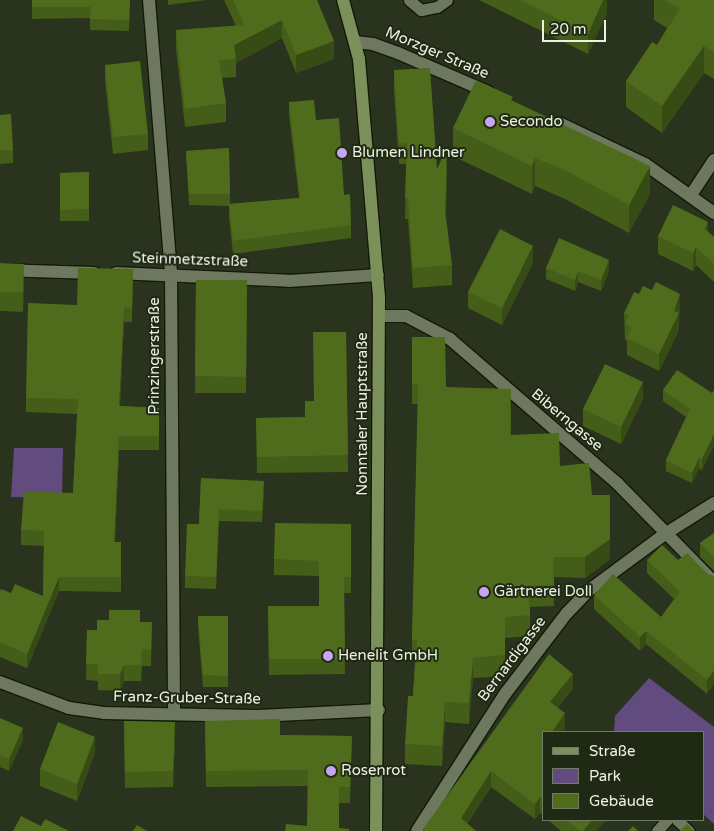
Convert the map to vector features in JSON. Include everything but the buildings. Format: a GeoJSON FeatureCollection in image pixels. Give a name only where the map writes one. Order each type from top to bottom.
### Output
{"type":"FeatureCollection","features":[{"type":"Feature","properties":{"kind":"main road","name":"Nonntaler Hauptstraße"},"geometry":{"type":"LineString","coordinates":[[343,0],[356,42],[378,275],[380,316],[379,710],[376,831]]}},
{"type":"Feature","properties":{"kind":"street","name":"Prinzingerstraße"},"geometry":{"type":"LineString","coordinates":[[149,0],[171,275],[174,712]]}},
{"type":"Feature","properties":{"kind":"street","name":"Morzger Straße"},"geometry":{"type":"LineString","coordinates":[[356,42],[373,44],[398,53],[497,96]]}},
{"type":"Feature","properties":{"kind":"street"},"geometry":{"type":"LineString","coordinates":[[546,118],[628,155],[692,195],[714,213]]}},
{"type":"Feature","properties":{"kind":"street"},"geometry":{"type":"LineString","coordinates":[[692,195],[714,160]]}},
{"type":"Feature","properties":{"kind":"street","name":"Steinmetzstraße"},"geometry":{"type":"LineString","coordinates":[[0,270],[171,275],[286,281],[378,275]]}},
{"type":"Feature","properties":{"kind":"street","name":"Biberngasse"},"geometry":{"type":"LineString","coordinates":[[380,316],[406,316],[450,339],[617,483],[714,582]]}},
{"type":"Feature","properties":{"kind":"street","name":"Bernardigasse"},"geometry":{"type":"LineString","coordinates":[[417,831],[505,694],[567,613],[588,591],[665,534],[714,503]]}},
{"type":"Feature","properties":{"kind":"street","name":"Franz-Gruber-Straße"},"geometry":{"type":"LineString","coordinates":[[0,682],[69,708],[104,713],[174,712],[258,716],[379,710]]}},
{"type":"Feature","properties":{"kind":"lane"},"geometry":{"type":"LineString","coordinates":[[409,0],[421,10],[437,7],[447,0]]}},
{"type":"Feature","properties":{"kind":"lane"},"geometry":{"type":"LineString","coordinates":[[657,831],[666,821]]}},
{"type":"Feature","properties":{"kind":"lane"},"geometry":{"type":"LineString","coordinates":[[678,821],[690,831]]}},
{"type":"Feature","properties":{"kind":"green space"},"geometry":{"type":"Polygon","coordinates":[[[14,448],[63,448],[62,498],[11,497],[14,448]]]}},
{"type":"Feature","properties":{"kind":"green space"},"geometry":{"type":"Polygon","coordinates":[[[649,678],[714,727],[714,824],[704,815],[704,731],[614,731],[615,716],[649,678]]]}},
{"type":"Feature","properties":{"kind":"place","name":"Secondo"},"geometry":{"type":"Point","coordinates":[490,122]}},
{"type":"Feature","properties":{"kind":"place","name":"Blumen Lindner"},"geometry":{"type":"Point","coordinates":[342,153]}},
{"type":"Feature","properties":{"kind":"place","name":"Gärtnerei Doll"},"geometry":{"type":"Point","coordinates":[484,592]}},
{"type":"Feature","properties":{"kind":"place","name":"Henelit GmbH"},"geometry":{"type":"Point","coordinates":[328,656]}},
{"type":"Feature","properties":{"kind":"place","name":"Rosenrot"},"geometry":{"type":"Point","coordinates":[331,771]}}]}
